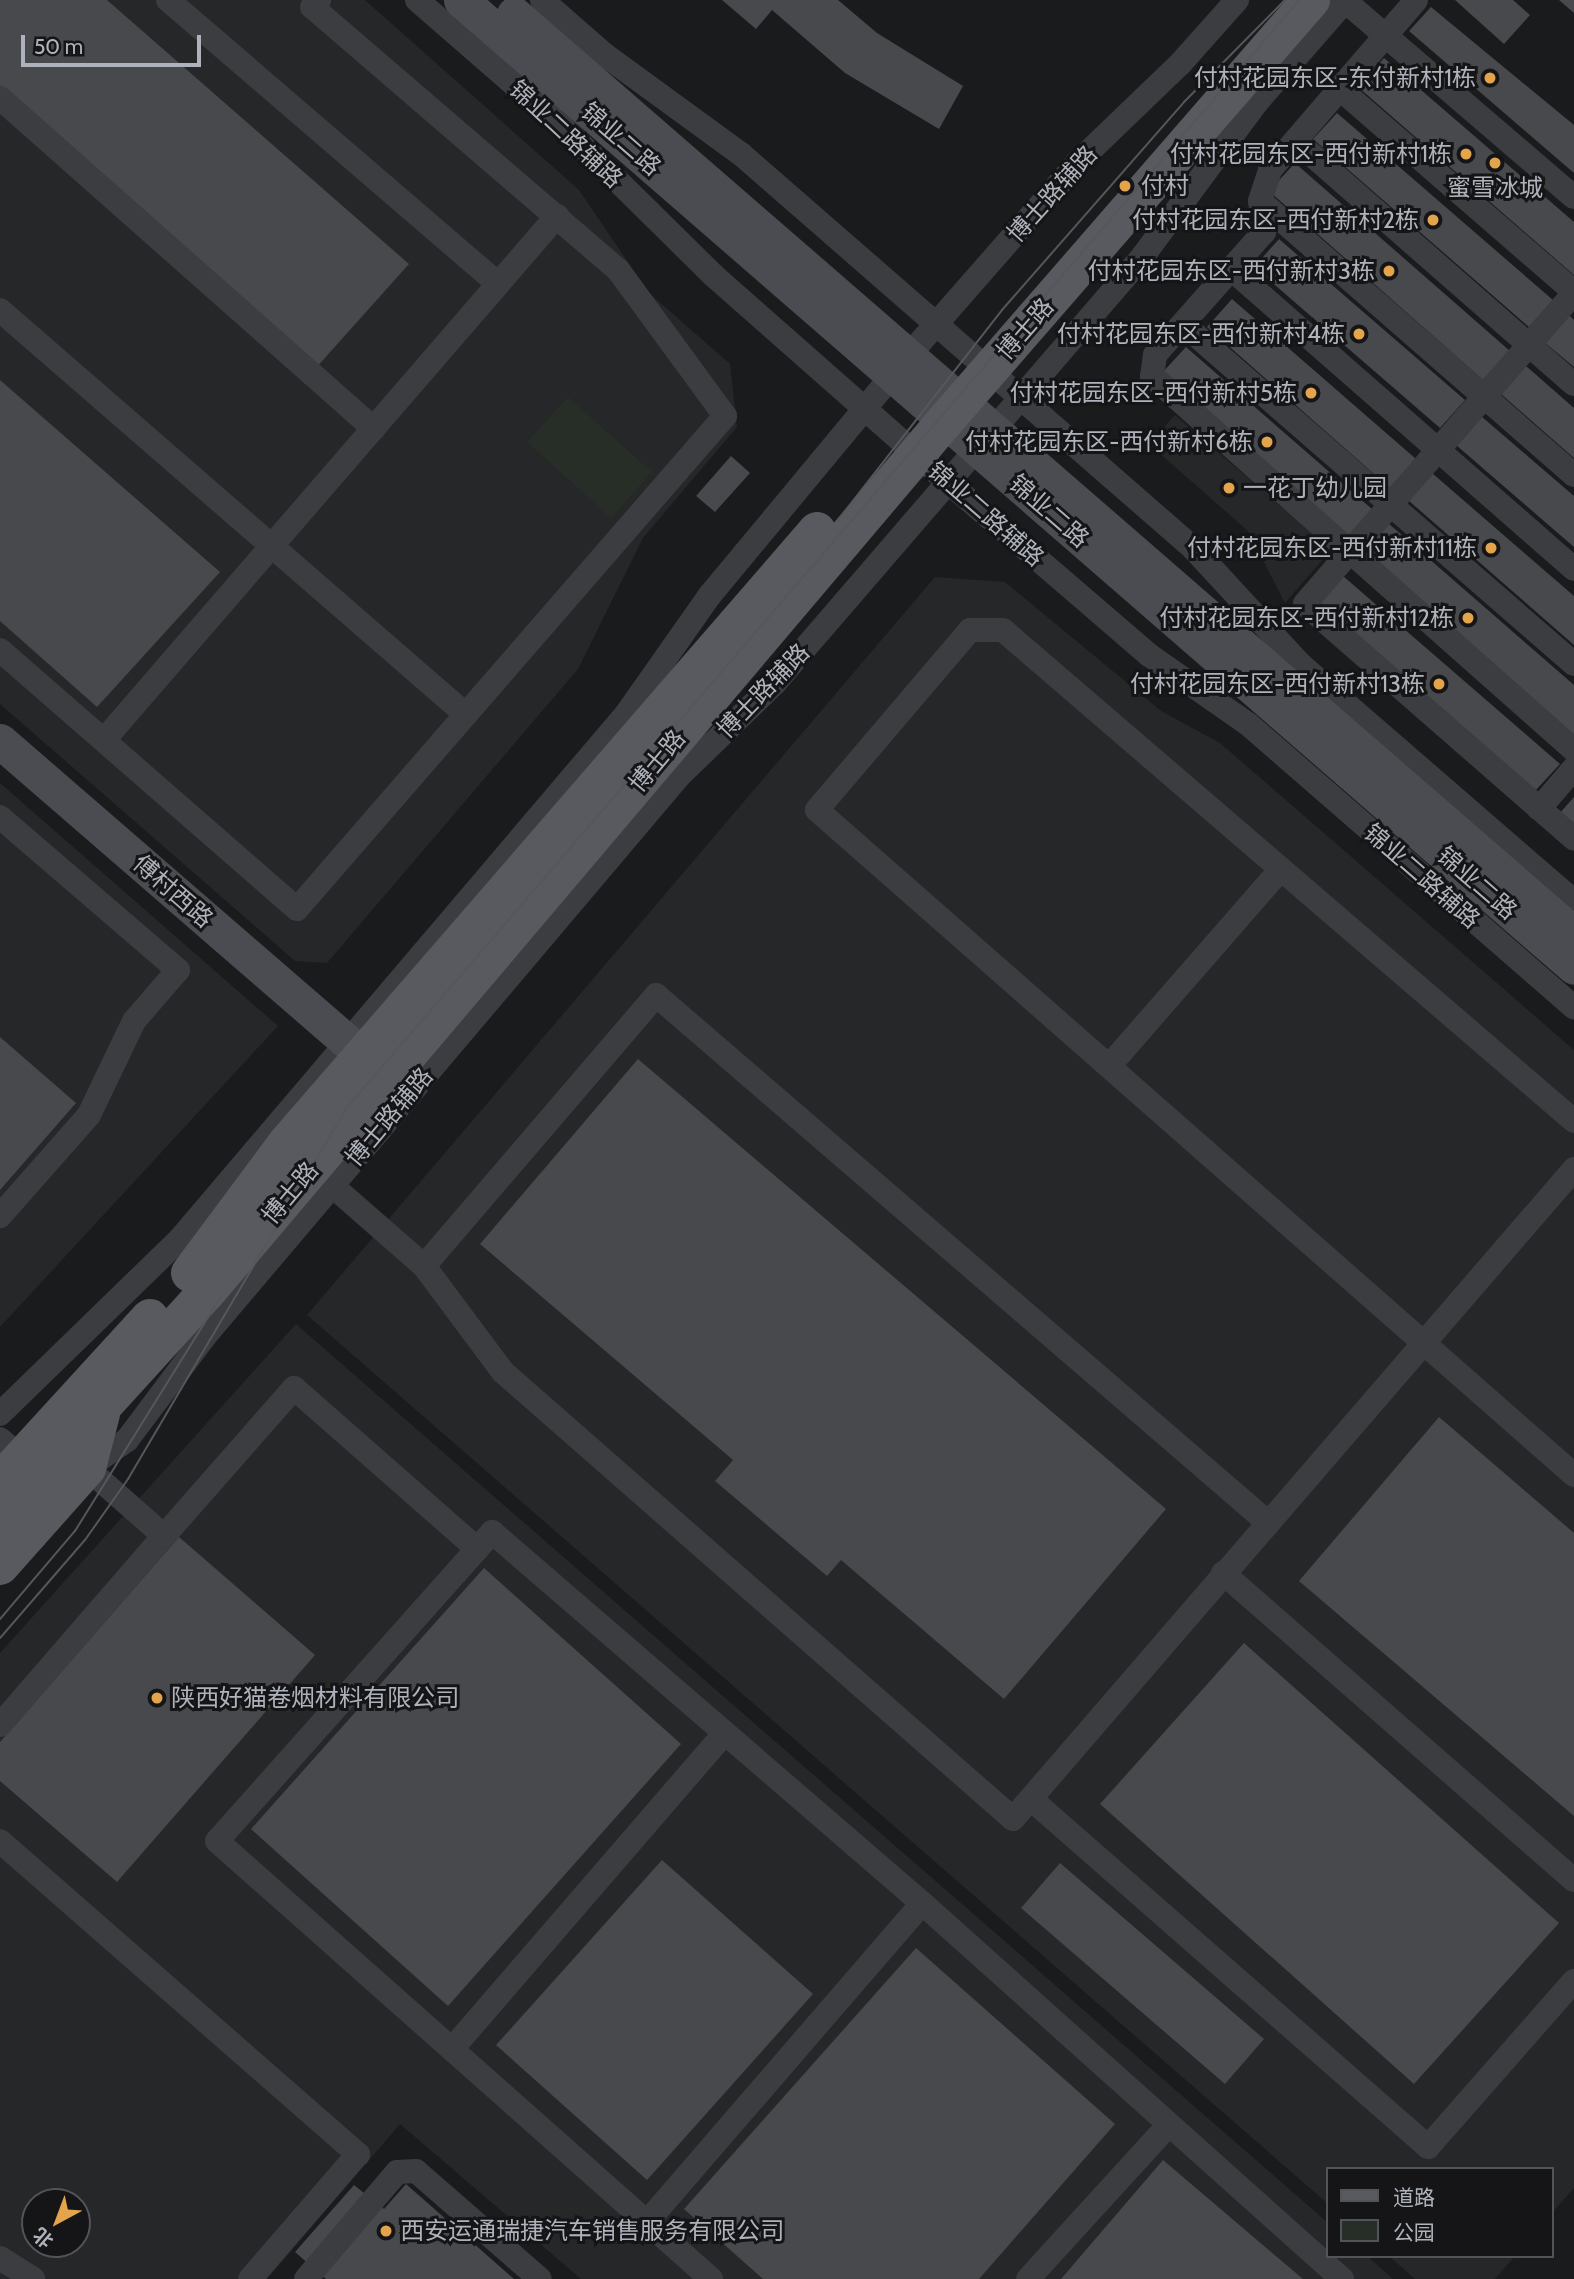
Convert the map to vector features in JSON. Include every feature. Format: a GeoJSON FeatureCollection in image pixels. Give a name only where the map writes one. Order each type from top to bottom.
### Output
{"type":"FeatureCollection","features":[{"type":"Feature","properties":{"kind":"main road","name":"锦业二路"},"geometry":{"type":"LineString","coordinates":[[461,0],[944,402],[1574,967]]}},
{"type":"Feature","properties":{"kind":"main road","name":"锦业二路"},"geometry":{"type":"LineString","coordinates":[[498,0],[902,366]]}},
{"type":"Feature","properties":{"kind":"main road","name":"博士路"},"geometry":{"type":"LineString","coordinates":[[979,362],[1277,0]]}},
{"type":"Feature","properties":{"kind":"main road","name":"博士路"},"geometry":{"type":"LineString","coordinates":[[2,1447],[88,1406],[322,1176],[944,402],[1311,0]]}},
{"type":"Feature","properties":{"kind":"main road","name":"锦业二路"},"geometry":{"type":"LineString","coordinates":[[985,438],[1574,934]]}},
{"type":"Feature","properties":{"kind":"main road","name":"博士路"},"geometry":{"type":"LineString","coordinates":[[0,1519],[199,1263],[286,1144],[908,445]]}},
{"type":"Feature","properties":{"kind":"main road","name":"傅村西路"},"geometry":{"type":"LineString","coordinates":[[0,741],[347,1042]]}},
{"type":"Feature","properties":{"kind":"main road"},"geometry":{"type":"LineString","coordinates":[[0,1566],[87,1468],[88,1406]]}},
{"type":"Feature","properties":{"kind":"street"},"geometry":{"type":"LineString","coordinates":[[168,0],[498,284]]}},
{"type":"Feature","properties":{"kind":"street","name":"锦业二路辅路"},"geometry":{"type":"LineString","coordinates":[[417,0],[562,126],[713,275],[948,482],[1149,655],[1248,724],[1574,1007]]}},
{"type":"Feature","properties":{"kind":"street"},"geometry":{"type":"LineString","coordinates":[[542,0],[605,55],[741,154],[1194,548],[1300,664],[1574,901]]}},
{"type":"Feature","properties":{"kind":"street","name":"博士路辅路"},"geometry":{"type":"LineString","coordinates":[[2,1447],[627,712],[710,595],[936,325],[1077,163],[1180,64],[1237,0]]}},
{"type":"Feature","properties":{"kind":"street"},"geometry":{"type":"LineString","coordinates":[[1346,0],[1574,197]]}},
{"type":"Feature","properties":{"kind":"street","name":"博士路辅路"},"geometry":{"type":"LineString","coordinates":[[87,1468],[127,1440],[322,1176],[679,776],[775,683],[1143,256],[1257,102],[1346,0]]}},
{"type":"Feature","properties":{"kind":"street"},"geometry":{"type":"LineString","coordinates":[[1416,0],[1270,170],[1260,201],[1264,232],[1155,355],[1152,376],[1349,554],[1574,750]]}},
{"type":"Feature","properties":{"kind":"street"},"geometry":{"type":"LineString","coordinates":[[0,650],[297,909],[464,713],[725,416],[618,270],[312,3]]}},
{"type":"Feature","properties":{"kind":"street"},"geometry":{"type":"LineString","coordinates":[[1340,89],[1574,293],[1305,604],[1574,839]]}},
{"type":"Feature","properties":{"kind":"street"},"geometry":{"type":"LineString","coordinates":[[0,98],[374,429]]}},
{"type":"Feature","properties":{"kind":"street"},"geometry":{"type":"LineString","coordinates":[[1296,141],[1574,384]]}},
{"type":"Feature","properties":{"kind":"street"},"geometry":{"type":"LineString","coordinates":[[1260,201],[1574,475]]}},
{"type":"Feature","properties":{"kind":"street"},"geometry":{"type":"LineString","coordinates":[[104,740],[557,216]]}},
{"type":"Feature","properties":{"kind":"street"},"geometry":{"type":"LineString","coordinates":[[1231,270],[1574,569]]}},
{"type":"Feature","properties":{"kind":"street"},"geometry":{"type":"LineString","coordinates":[[0,310],[464,713]]}},
{"type":"Feature","properties":{"kind":"street"},"geometry":{"type":"LineString","coordinates":[[1183,324],[1574,664]]}},
{"type":"Feature","properties":{"kind":"street"},"geometry":{"type":"LineString","coordinates":[[1574,1121],[1003,630],[971,631],[817,810],[1574,1475]]}},
{"type":"Feature","properties":{"kind":"street"},"geometry":{"type":"LineString","coordinates":[[1539,808],[1574,768]]}},
{"type":"Feature","properties":{"kind":"street"},"geometry":{"type":"LineString","coordinates":[[0,817],[178,970],[134,1021],[89,1115],[0,1216]]}},
{"type":"Feature","properties":{"kind":"street"},"geometry":{"type":"LineString","coordinates":[[1110,1065],[1281,869]]}},
{"type":"Feature","properties":{"kind":"street"},"geometry":{"type":"LineString","coordinates":[[424,1266],[656,995],[1266,1521]]}},
{"type":"Feature","properties":{"kind":"street"},"geometry":{"type":"LineString","coordinates":[[322,1176],[424,1266],[503,1372],[1013,1819],[1266,1521],[1574,1170]]}},
{"type":"Feature","properties":{"kind":"street"},"geometry":{"type":"LineString","coordinates":[[0,1725],[294,1388],[477,1549]]}},
{"type":"Feature","properties":{"kind":"street"},"geometry":{"type":"LineString","coordinates":[[87,1468],[164,1536]]}},
{"type":"Feature","properties":{"kind":"street"},"geometry":{"type":"LineString","coordinates":[[711,2279],[217,1841],[492,1532],[922,1903],[1167,2127],[1342,2279]]}},
{"type":"Feature","properties":{"kind":"street"},"geometry":{"type":"LineString","coordinates":[[1223,1573],[1574,1880]]}},
{"type":"Feature","properties":{"kind":"street"},"geometry":{"type":"LineString","coordinates":[[452,2049],[724,1734]]}},
{"type":"Feature","properties":{"kind":"street"},"geometry":{"type":"LineString","coordinates":[[1031,1799],[1428,2147],[1574,1981]]}},
{"type":"Feature","properties":{"kind":"street"},"geometry":{"type":"LineString","coordinates":[[0,1841],[358,2154],[250,2279]]}},
{"type":"Feature","properties":{"kind":"street"},"geometry":{"type":"LineString","coordinates":[[647,2222],[922,1903]]}},
{"type":"Feature","properties":{"kind":"street"},"geometry":{"type":"LineString","coordinates":[[1028,2279],[1167,2127]]}},
{"type":"Feature","properties":{"kind":"street"},"geometry":{"type":"LineString","coordinates":[[306,2279],[397,2172],[416,2171],[540,2279]]}},
{"type":"Feature","properties":{"kind":"street"},"geometry":{"type":"LineString","coordinates":[[0,2258],[33,2279]]}},
{"type":"Feature","properties":{"kind":"shaded area"},"geometry":{"type":"Polygon","coordinates":[[[0,0],[365,0],[579,190],[649,293],[730,364],[737,427],[643,538],[578,669],[327,963],[295,961],[0,704],[0,0]]]}},
{"type":"Feature","properties":{"kind":"shaded area","name":"一花丁幼儿园"},"geometry":{"type":"Polygon","coordinates":[[[1175,415],[1331,550],[1285,603],[1248,531],[1149,444],[1175,415]]]}},
{"type":"Feature","properties":{"kind":"shaded area"},"geometry":{"type":"Polygon","coordinates":[[[935,577],[1005,582],[1161,711],[1220,743],[1574,1050],[1574,2188],[1553,2212],[1553,2167],[1326,2167],[1326,2202],[307,1315],[935,577]]]}},
{"type":"Feature","properties":{"kind":"shaded area"},"geometry":{"type":"Polygon","coordinates":[[[0,783],[278,1026],[0,1327],[0,783]]]}},
{"type":"Feature","properties":{"kind":"shaded area"},"geometry":{"type":"Polygon","coordinates":[[[296,1324],[1326,2221],[1326,2258],[1369,2258],[1393,2279],[581,2279],[400,2124],[267,2279],[0,2279],[0,1653],[296,1324]]]}},
{"type":"Feature","properties":{"kind":"shaded area"},"geometry":{"type":"Polygon","coordinates":[[[1391,2258],[1513,2258],[1495,2279],[1415,2279],[1391,2258]]]}},
{"type":"Feature","properties":{"kind":"green space"},"geometry":{"type":"Polygon","coordinates":[[[568,397],[652,472],[611,518],[527,442],[568,397]]]}},
{"type":"Feature","properties":{"kind":"building"},"geometry":{"type":"Polygon","coordinates":[[[0,0],[107,0],[409,264],[315,369],[0,90],[0,0]]]}},
{"type":"Feature","properties":{"kind":"building"},"geometry":{"type":"Polygon","coordinates":[[[722,0],[838,0],[877,33],[963,86],[939,129],[845,73],[772,10],[756,29],[722,0]]]}},
{"type":"Feature","properties":{"kind":"building","name":"付村花园东区-东付新村1栋"},"geometry":{"type":"Polygon","coordinates":[[[1455,0],[1513,0],[1530,15],[1504,44],[1455,0]]]}},
{"type":"Feature","properties":{"kind":"building"},"geometry":{"type":"Polygon","coordinates":[[[1559,0],[1574,0],[1574,13],[1559,0]]]}},
{"type":"Feature","properties":{"kind":"building","name":"付村花园东区-东付新村1栋"},"geometry":{"type":"Polygon","coordinates":[[[1431,7],[1574,125],[1574,173],[1409,31],[1431,7]]]}},
{"type":"Feature","properties":{"kind":"building","name":"付村花园东区-西付新村1栋"},"geometry":{"type":"Polygon","coordinates":[[[1384,58],[1574,222],[1574,275],[1358,87],[1384,58]]]}},
{"type":"Feature","properties":{"kind":"building","name":"付村花园东区-西付新村2栋"},"geometry":{"type":"Polygon","coordinates":[[[1337,113],[1553,300],[1529,327],[1313,139],[1337,113]]]}},
{"type":"Feature","properties":{"kind":"building","name":"付村花园东区-西付新村3栋"},"geometry":{"type":"Polygon","coordinates":[[[1295,163],[1510,351],[1483,380],[1269,191],[1295,163]]]}},
{"type":"Feature","properties":{"kind":"building","name":"付村花园东区-西付新村4栋"},"geometry":{"type":"Polygon","coordinates":[[[1279,239],[1465,400],[1440,428],[1254,267],[1279,239]]]}},
{"type":"Feature","properties":{"kind":"building","name":"付村花园东区-西付新村5栋"},"geometry":{"type":"Polygon","coordinates":[[[1232,299],[1416,459],[1390,488],[1207,327],[1232,299]]]}},
{"type":"Feature","properties":{"kind":"building"},"geometry":{"type":"Polygon","coordinates":[[[1569,315],[1574,320],[1574,367],[1544,342],[1569,315]]]}},
{"type":"Feature","properties":{"kind":"building","name":"付村花园东区-西付新村6栋"},"geometry":{"type":"Polygon","coordinates":[[[1186,347],[1373,510],[1348,538],[1161,374],[1186,347]]]}},
{"type":"Feature","properties":{"kind":"building"},"geometry":{"type":"Polygon","coordinates":[[[1526,366],[1574,408],[1574,458],[1501,394],[1526,366]]]}},
{"type":"Feature","properties":{"kind":"building"},"geometry":{"type":"Polygon","coordinates":[[[0,380],[220,572],[97,707],[0,621],[0,380]]]}},
{"type":"Feature","properties":{"kind":"building"},"geometry":{"type":"Polygon","coordinates":[[[1481,416],[1574,496],[1574,547],[1456,445],[1481,416]]]}},
{"type":"Feature","properties":{"kind":"building"},"geometry":{"type":"Polygon","coordinates":[[[731,456],[750,473],[715,512],[696,496],[731,456]]]}},
{"type":"Feature","properties":{"kind":"building","name":"付村花园东区-西付新村11栋"},"geometry":{"type":"Polygon","coordinates":[[[1432,473],[1574,596],[1574,645],[1408,500],[1432,473]]]}},
{"type":"Feature","properties":{"kind":"building","name":"付村花园东区-西付新村12栋"},"geometry":{"type":"Polygon","coordinates":[[[1388,523],[1574,685],[1574,736],[1363,552],[1388,523]]]}},
{"type":"Feature","properties":{"kind":"building","name":"付村花园东区-西付新村13栋"},"geometry":{"type":"Polygon","coordinates":[[[1343,576],[1560,764],[1534,792],[1318,603],[1343,576]]]}},
{"type":"Feature","properties":{"kind":"building"},"geometry":{"type":"Polygon","coordinates":[[[1574,797],[1574,827],[1559,814],[1574,797]]]}},
{"type":"Feature","properties":{"kind":"building"},"geometry":{"type":"Polygon","coordinates":[[[0,1037],[76,1103],[0,1190],[0,1037]]]}},
{"type":"Feature","properties":{"kind":"building"},"geometry":{"type":"Polygon","coordinates":[[[638,1059],[1166,1509],[1004,1699],[841,1560],[827,1576],[715,1481],[733,1460],[480,1244],[638,1059]]]}},
{"type":"Feature","properties":{"kind":"building"},"geometry":{"type":"Polygon","coordinates":[[[1439,1417],[1574,1533],[1574,1816],[1299,1581],[1439,1417]]]}},
{"type":"Feature","properties":{"kind":"building","name":"陕西好猫卷烟材料有限公司"},"geometry":{"type":"Polygon","coordinates":[[[179,1537],[315,1655],[117,1882],[0,1781],[0,1742],[179,1537]]]}},
{"type":"Feature","properties":{"kind":"building"},"geometry":{"type":"Polygon","coordinates":[[[484,1568],[681,1744],[448,2006],[251,1829],[484,1568]]]}},
{"type":"Feature","properties":{"kind":"building"},"geometry":{"type":"Polygon","coordinates":[[[1244,1643],[1559,1923],[1414,2084],[1100,1804],[1244,1643]]]}},
{"type":"Feature","properties":{"kind":"building"},"geometry":{"type":"Polygon","coordinates":[[[662,1860],[813,1994],[647,2180],[496,2045],[662,1860]]]}},
{"type":"Feature","properties":{"kind":"building"},"geometry":{"type":"Polygon","coordinates":[[[1060,1863],[1264,2039],[1225,2084],[1021,1908],[1060,1863]]]}},
{"type":"Feature","properties":{"kind":"building"},"geometry":{"type":"Polygon","coordinates":[[[916,1948],[1115,2124],[979,2279],[763,2279],[684,2209],[916,1948]]]}},
{"type":"Feature","properties":{"kind":"building"},"geometry":{"type":"Polygon","coordinates":[[[1163,2160],[1303,2279],[1061,2279],[1163,2160]]]}},
{"type":"Feature","properties":{"kind":"building","name":"西安运通瑞捷汽车销售服务有限公司"},"geometry":{"type":"Polygon","coordinates":[[[406,2184],[514,2279],[326,2279],[295,2252],[354,2185],[384,2209],[406,2184]]]}},
{"type":"Feature","properties":{"kind":"tram line"},"geometry":{"type":"LineString","coordinates":[[838,520],[1002,310],[1184,102],[1285,0]]}},
{"type":"Feature","properties":{"kind":"tram line"},"geometry":{"type":"LineString","coordinates":[[0,1638],[85,1540],[128,1479],[345,1110],[1299,0]]}},
{"type":"Feature","properties":{"kind":"tram line"},"geometry":{"type":"LineString","coordinates":[[0,1619],[75,1531],[221,1296]]}},
{"type":"Feature","properties":{"kind":"place","name":"付村花园东区-东付新村1栋"},"geometry":{"type":"Point","coordinates":[1490,78]}},
{"type":"Feature","properties":{"kind":"place","name":"付村花园东区-西付新村1栋"},"geometry":{"type":"Point","coordinates":[1466,154]}},
{"type":"Feature","properties":{"kind":"place","name":"蜜雪冰城"},"geometry":{"type":"Point","coordinates":[1495,163]}},
{"type":"Feature","properties":{"kind":"place","name":"付村"},"geometry":{"type":"Point","coordinates":[1125,186]}},
{"type":"Feature","properties":{"kind":"place","name":"付村花园东区-西付新村2栋"},"geometry":{"type":"Point","coordinates":[1433,220]}},
{"type":"Feature","properties":{"kind":"place","name":"付村花园东区-西付新村3栋"},"geometry":{"type":"Point","coordinates":[1389,271]}},
{"type":"Feature","properties":{"kind":"place","name":"付村花园东区-西付新村4栋"},"geometry":{"type":"Point","coordinates":[1359,334]}},
{"type":"Feature","properties":{"kind":"place","name":"付村花园东区-西付新村5栋"},"geometry":{"type":"Point","coordinates":[1311,393]}},
{"type":"Feature","properties":{"kind":"place","name":"付村花园东区-西付新村6栋"},"geometry":{"type":"Point","coordinates":[1267,442]}},
{"type":"Feature","properties":{"kind":"place","name":"一花丁幼儿园"},"geometry":{"type":"Point","coordinates":[1229,488]}},
{"type":"Feature","properties":{"kind":"place","name":"付村花园东区-西付新村11栋"},"geometry":{"type":"Point","coordinates":[1491,548]}},
{"type":"Feature","properties":{"kind":"place","name":"付村花园东区-西付新村12栋"},"geometry":{"type":"Point","coordinates":[1468,618]}},
{"type":"Feature","properties":{"kind":"place","name":"付村花园东区-西付新村13栋"},"geometry":{"type":"Point","coordinates":[1439,684]}},
{"type":"Feature","properties":{"kind":"place","name":"陕西好猫卷烟材料有限公司"},"geometry":{"type":"Point","coordinates":[157,1698]}},
{"type":"Feature","properties":{"kind":"place","name":"西安运通瑞捷汽车销售服务有限公司"},"geometry":{"type":"Point","coordinates":[386,2231]}}]}
